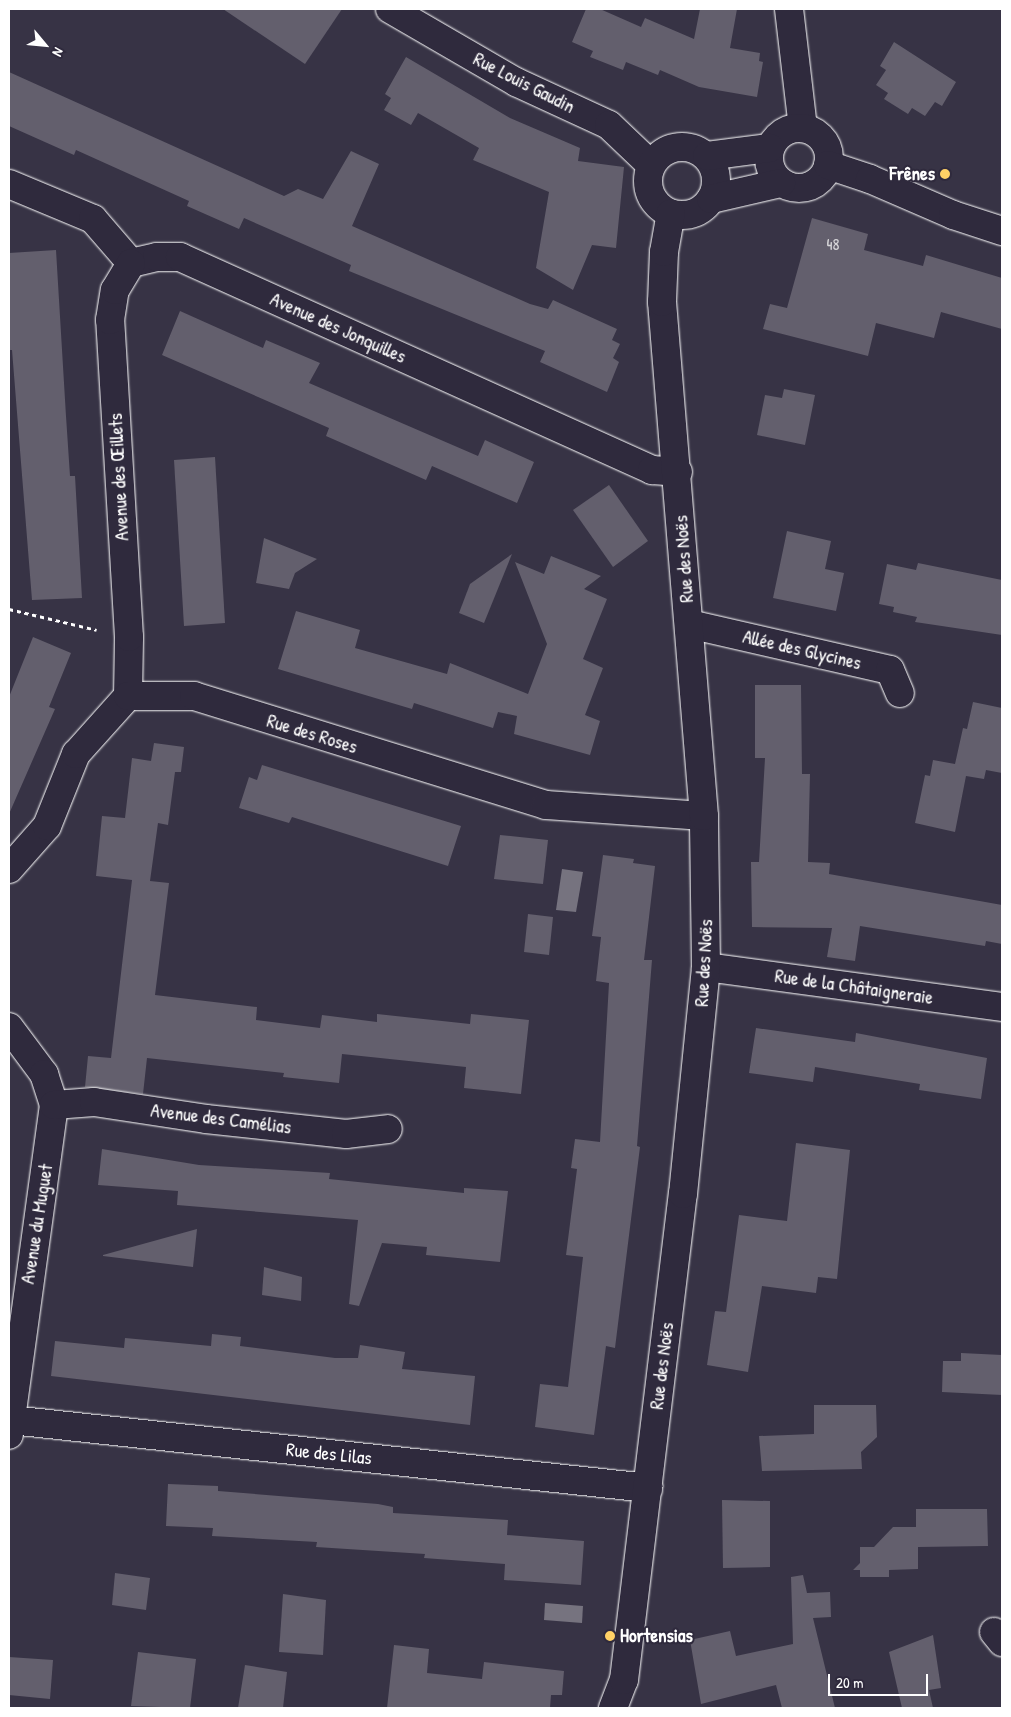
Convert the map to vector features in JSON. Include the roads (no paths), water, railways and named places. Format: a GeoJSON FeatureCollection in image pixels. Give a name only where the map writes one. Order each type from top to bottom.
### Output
{"type":"FeatureCollection","features":[{"type":"Feature","properties":{"kind":"street","name":"Rue Louis Gaudin"},"geometry":{"type":"LineString","coordinates":[[390,9],[516,82],[609,125],[651,166]]}},
{"type":"Feature","properties":{"kind":"street"},"geometry":{"type":"LineString","coordinates":[[789,9],[803,128]]}},
{"type":"Feature","properties":{"kind":"street"},"geometry":{"type":"LineString","coordinates":[[803,128],[812,130],[826,144],[830,153],[828,164],[824,176],[815,184],[792,188],[781,183],[772,174],[768,162],[769,148],[782,132],[803,128]]}},
{"type":"Feature","properties":{"kind":"street"},"geometry":{"type":"LineString","coordinates":[[712,199],[717,177],[707,156],[698,149],[677,146],[666,150],[651,166],[648,185],[650,194],[662,209],[671,214],[686,216],[701,210],[712,199],[781,183]]}},
{"type":"Feature","properties":{"kind":"street"},"geometry":{"type":"LineString","coordinates":[[707,156],[769,148]]}},
{"type":"Feature","properties":{"kind":"street"},"geometry":{"type":"LineString","coordinates":[[828,164],[870,178],[953,215],[1002,231]]}},
{"type":"Feature","properties":{"kind":"street"},"geometry":{"type":"LineString","coordinates":[[9,184],[93,219],[131,262]]}},
{"type":"Feature","properties":{"kind":"street","name":"Rue des Noës"},"geometry":{"type":"LineString","coordinates":[[614,1708],[624,1680],[648,1488],[706,967],[704,816],[678,472],[662,302],[664,252],[671,214]]}},
{"type":"Feature","properties":{"kind":"street","name":"Avenue des Jonquilles"},"geometry":{"type":"LineString","coordinates":[[131,262],[157,257],[180,258],[652,470],[678,472]]}},
{"type":"Feature","properties":{"kind":"street","name":"Avenue des Œillets"},"geometry":{"type":"LineString","coordinates":[[128,696],[129,637],[110,320],[115,290],[131,262]]}},
{"type":"Feature","properties":{"kind":"street","name":"Allée des Glycines"},"geometry":{"type":"LineString","coordinates":[[690,624],[890,670],[900,693]]}},
{"type":"Feature","properties":{"kind":"street"},"geometry":{"type":"LineString","coordinates":[[9,869],[47,826],[76,754],[128,696]]}},
{"type":"Feature","properties":{"kind":"street","name":"Rue des Roses"},"geometry":{"type":"LineString","coordinates":[[128,696],[194,696],[546,805],[704,816]]}},
{"type":"Feature","properties":{"kind":"street","name":"Rue de la Châtaigneraie"},"geometry":{"type":"LineString","coordinates":[[706,967],[1002,1007]]}},
{"type":"Feature","properties":{"kind":"street","name":"Avenue du Muguet"},"geometry":{"type":"LineString","coordinates":[[9,1027],[44,1074],[54,1105],[10,1427]]}},
{"type":"Feature","properties":{"kind":"street","name":"Avenue des Camélias"},"geometry":{"type":"LineString","coordinates":[[54,1105],[94,1102],[206,1119],[346,1134],[388,1129]]}},
{"type":"Feature","properties":{"kind":"street","name":"Rue des Lilas"},"geometry":{"type":"LineString","coordinates":[[10,1427],[648,1488]]}},
{"type":"Feature","properties":{"kind":"place","name":"Frênes"},"geometry":{"type":"Point","coordinates":[945,174]}},
{"type":"Feature","properties":{"kind":"place","name":"Hortensias"},"geometry":{"type":"Point","coordinates":[610,1636]}}]}
